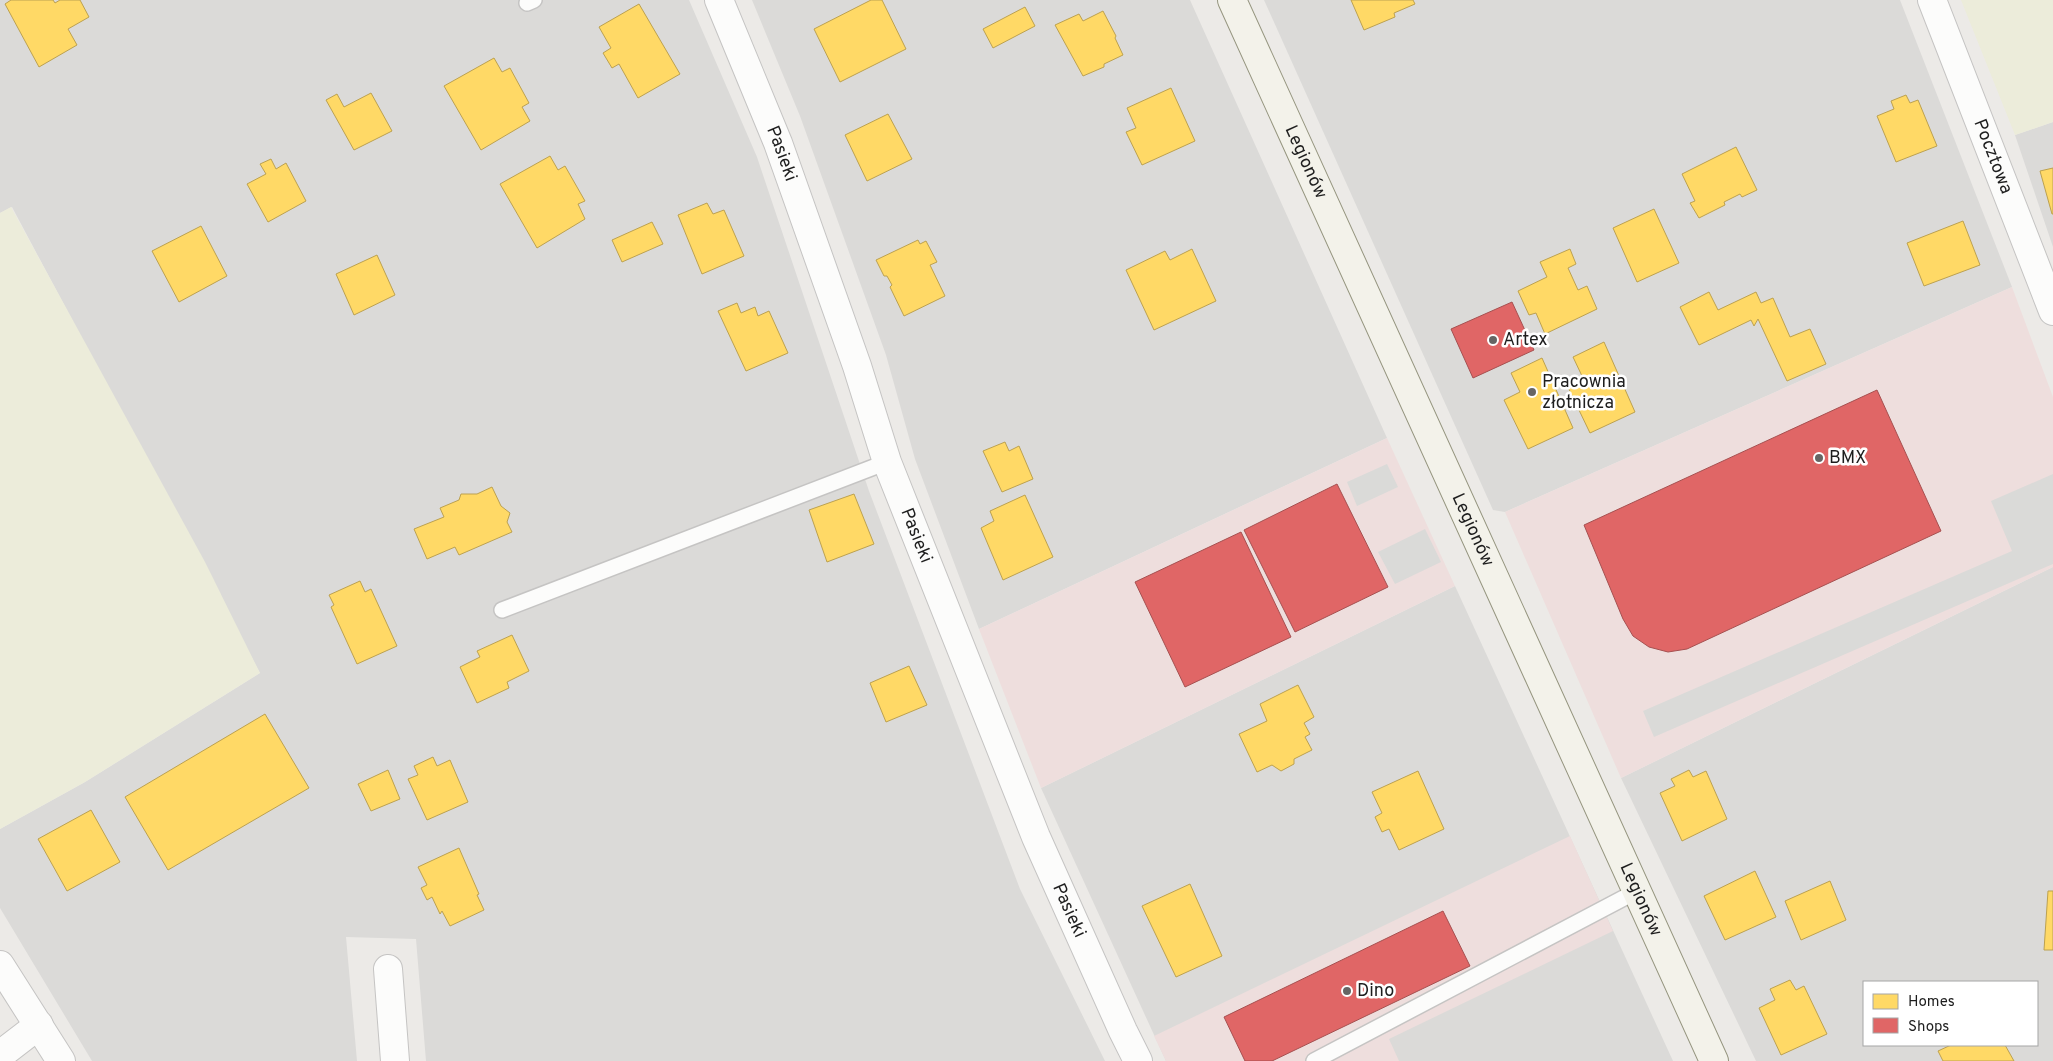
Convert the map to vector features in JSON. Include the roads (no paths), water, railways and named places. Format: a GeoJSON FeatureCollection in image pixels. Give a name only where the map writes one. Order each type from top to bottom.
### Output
{"type":"FeatureCollection","features":[{"type":"Feature","properties":{"kind":"street","name":"Pasieki"},"geometry":{"type":"LineString","coordinates":[[719,0],[778,143],[857,366],[887,462],[1036,837],[1138,1061]]}},
{"type":"Feature","properties":{"kind":"street","name":"Legionów"},"geometry":{"type":"LineString","coordinates":[[1232,0],[1714,1061]]}},
{"type":"Feature","properties":{"kind":"street","name":"Pocztowa"},"geometry":{"type":"LineString","coordinates":[[1932,0],[2053,311]]}},
{"type":"Feature","properties":{"kind":"street"},"geometry":{"type":"LineString","coordinates":[[0,966],[40,1025],[61,1061]]}},
{"type":"Feature","properties":{"kind":"street"},"geometry":{"type":"LineString","coordinates":[[388,969],[395,1061]]}},
{"type":"Feature","properties":{"kind":"street"},"geometry":{"type":"LineString","coordinates":[[0,1055],[40,1025]]}},
{"type":"Feature","properties":{"kind":"lane"},"geometry":{"type":"LineString","coordinates":[[502,610],[887,462]]}},
{"type":"Feature","properties":{"kind":"lane"},"geometry":{"type":"LineString","coordinates":[[1314,1061],[1637,891]]}},
{"type":"Feature","properties":{"kind":"place","name":"Artex"},"geometry":{"type":"Point","coordinates":[1493,340]}},
{"type":"Feature","properties":{"kind":"place","name":"Pracownia złotnicza"},"geometry":{"type":"Point","coordinates":[1532,392]}},
{"type":"Feature","properties":{"kind":"place","name":"BMX"},"geometry":{"type":"Point","coordinates":[1819,458]}},
{"type":"Feature","properties":{"kind":"place","name":"Dino"},"geometry":{"type":"Point","coordinates":[1347,991]}}]}
